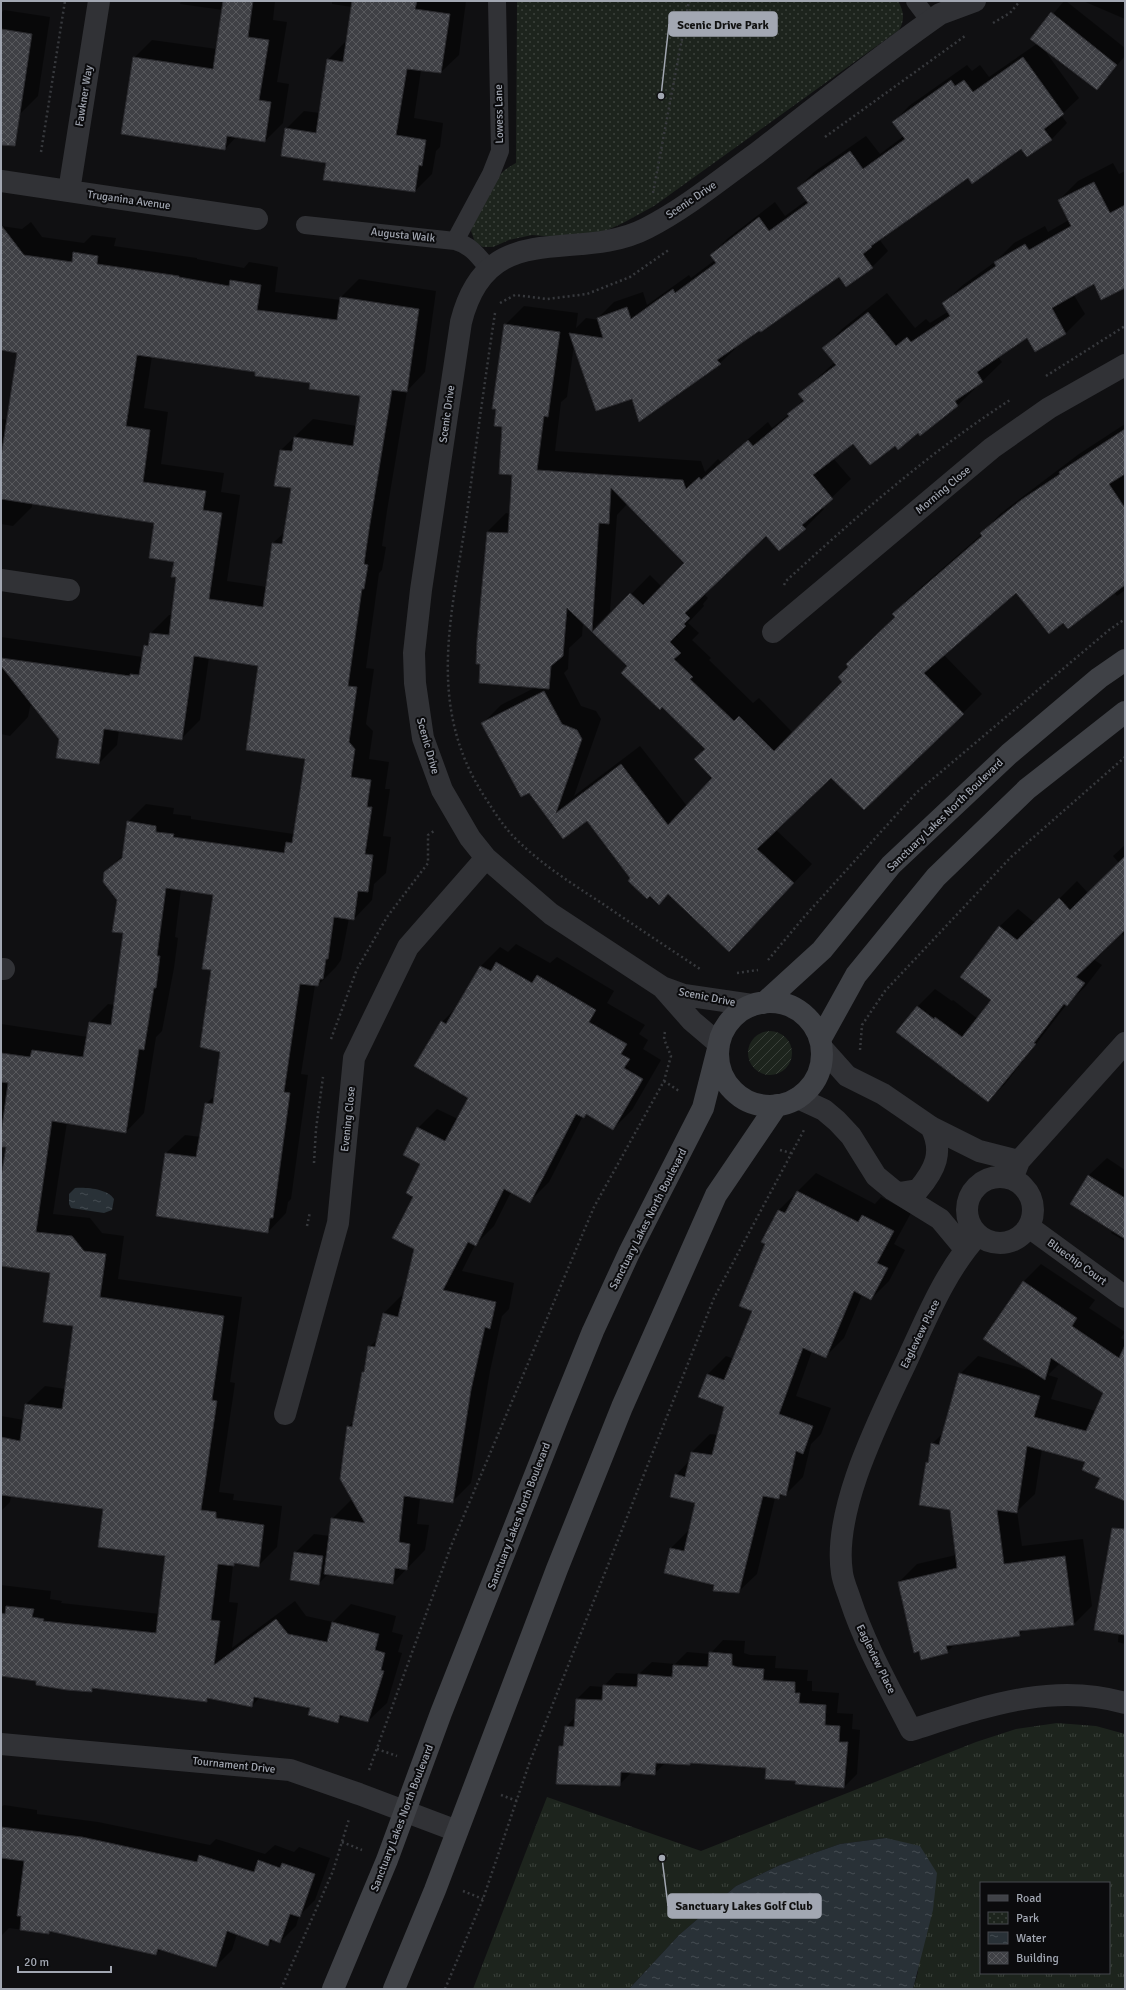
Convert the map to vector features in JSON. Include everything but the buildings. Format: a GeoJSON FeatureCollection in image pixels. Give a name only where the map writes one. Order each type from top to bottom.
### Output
{"type":"FeatureCollection","features":[{"type":"Feature","properties":{"kind":"street","name":"Fawkner Way"},"geometry":{"type":"LineString","coordinates":[[69,191],[99,1]]}},
{"type":"Feature","properties":{"kind":"street","name":"Scenic Drive"},"geometry":{"type":"LineString","coordinates":[[758,1004],[684,995],[662,987],[551,914],[486,858],[470,838],[442,790],[423,738],[418,710],[414,652],[421,590],[464,307],[471,293],[489,269],[504,258],[522,250],[616,240],[646,229],[701,195],[939,12],[975,1]]}},
{"type":"Feature","properties":{"kind":"street","name":"Truganina Avenue"},"geometry":{"type":"LineString","coordinates":[[1,181],[257,219]]}},
{"type":"Feature","properties":{"kind":"street","name":"Morning Close"},"geometry":{"type":"LineString","coordinates":[[773,632],[992,448],[1049,408],[1125,365]]}},
{"type":"Feature","properties":{"kind":"street"},"geometry":{"type":"LineString","coordinates":[[1,580],[68,590]]}},
{"type":"Feature","properties":{"kind":"street","name":"Sanctuary Lakes North Boulevard"},"geometry":{"type":"LineString","coordinates":[[758,1004],[822,950],[891,865],[1009,754],[1099,678],[1125,660]]}},
{"type":"Feature","properties":{"kind":"street"},"geometry":{"type":"LineString","coordinates":[[798,1098],[824,1110],[851,1136],[876,1176],[893,1190],[971,1242],[988,1241],[999,1244],[1011,1242],[1021,1236],[1029,1227],[1033,1216],[1033,1205],[1016,1170],[931,1127],[883,1094],[847,1076],[821,1044],[814,1026],[805,1015],[785,1005],[758,1004],[740,1012],[731,1020],[723,1032],[718,1046],[719,1064],[725,1079],[734,1091],[747,1100],[762,1106],[777,1106],[798,1098],[809,1088],[817,1076],[822,1062],[821,1044],[856,974],[936,877],[1027,789],[1125,712]]}},
{"type":"Feature","properties":{"kind":"street","name":"Evening Close"},"geometry":{"type":"LineString","coordinates":[[285,1414],[338,1223],[354,1058],[408,947],[486,858]]}},
{"type":"Feature","properties":{"kind":"street","name":"Scenic Drive"},"geometry":{"type":"LineString","coordinates":[[662,987],[692,1021],[718,1046]]}},
{"type":"Feature","properties":{"kind":"street"},"geometry":{"type":"LineString","coordinates":[[971,1242],[970,1226],[966,1215],[966,1203],[971,1192],[979,1184],[989,1178],[1001,1176],[1016,1170],[1125,1044]]}},
{"type":"Feature","properties":{"kind":"street","name":"Sanctuary Lakes North Boulevard"},"geometry":{"type":"LineString","coordinates":[[333,1989],[363,1920],[406,1811],[441,1713],[593,1331],[629,1253],[703,1108],[718,1046]]}},
{"type":"Feature","properties":{"kind":"street"},"geometry":{"type":"LineString","coordinates":[[394,1989],[457,1831],[554,1577],[622,1407],[716,1195],[777,1106]]}},
{"type":"Feature","properties":{"kind":"street"},"geometry":{"type":"LineString","coordinates":[[893,1190],[899,1193],[918,1190],[930,1175],[938,1156],[937,1138],[931,1127]]}},
{"type":"Feature","properties":{"kind":"street","name":"Bluechip Court"},"geometry":{"type":"LineString","coordinates":[[1029,1227],[1125,1297]]}},
{"type":"Feature","properties":{"kind":"street","name":"Eagleview Place"},"geometry":{"type":"LineString","coordinates":[[971,1242],[931,1308],[868,1443],[851,1497],[842,1534],[842,1573],[859,1628],[911,1730],[992,1704],[1029,1696],[1066,1694],[1107,1698],[1125,1703]]}},
{"type":"Feature","properties":{"kind":"street","name":"Tournament Drive"},"geometry":{"type":"LineString","coordinates":[[1,1744],[290,1770],[406,1811],[457,1831]]}},
{"type":"Feature","properties":{"kind":"lane","name":"Lowess Lane"},"geometry":{"type":"LineString","coordinates":[[455,241],[491,174],[500,151],[497,1]]}},
{"type":"Feature","properties":{"kind":"lane"},"geometry":{"type":"LineString","coordinates":[[915,1],[939,12]]}},
{"type":"Feature","properties":{"kind":"lane","name":"Augusta Walk"},"geometry":{"type":"LineString","coordinates":[[305,225],[455,241],[463,243],[472,249],[489,269]]}},
{"type":"Feature","properties":{"kind":"path"},"geometry":{"type":"LineString","coordinates":[[41,152],[65,1]]}},
{"type":"Feature","properties":{"kind":"path"},"geometry":{"type":"LineString","coordinates":[[646,229],[690,1]]}},
{"type":"Feature","properties":{"kind":"path"},"geometry":{"type":"LineString","coordinates":[[991,24],[1010,13],[1020,1]]}},
{"type":"Feature","properties":{"kind":"path"},"geometry":{"type":"LineString","coordinates":[[822,139],[970,32]]}},
{"type":"Feature","properties":{"kind":"path"},"geometry":{"type":"LineString","coordinates":[[498,306],[500,302],[515,295],[547,299],[587,294],[630,277],[675,245]]}},
{"type":"Feature","properties":{"kind":"path"},"geometry":{"type":"LineString","coordinates":[[496,310],[451,621],[447,680],[452,723],[458,743],[473,778],[484,797],[501,822],[518,841],[585,892],[701,970]]}},
{"type":"Feature","properties":{"kind":"path"},"geometry":{"type":"LineString","coordinates":[[847,1076],[860,1053],[862,1025],[885,992],[1011,857],[1125,757]]}},
{"type":"Feature","properties":{"kind":"path"},"geometry":{"type":"LineString","coordinates":[[445,1989],[483,1899],[529,1764],[714,1298],[802,1133],[824,1110]]}},
{"type":"Feature","properties":{"kind":"green space"},"geometry":{"type":"Polygon","coordinates":[[[517,1],[898,1],[902,8],[903,19],[899,30],[654,206],[623,223],[603,232],[555,237],[532,235],[509,240],[493,247],[483,247],[475,242],[471,231],[476,216],[496,180],[504,171],[516,163],[517,1]]]}},
{"type":"Feature","properties":{"kind":"green space"},"geometry":{"type":"Polygon","coordinates":[[[766,1031],[774,1031],[779,1032],[786,1037],[791,1044],[791,1062],[786,1069],[779,1074],[766,1075],[758,1072],[751,1065],[748,1057],[748,1049],[751,1041],[758,1034],[766,1031]]]}},
{"type":"Feature","properties":{"kind":"green space"},"geometry":{"type":"Polygon","coordinates":[[[1057,1723],[1096,1726],[1125,1734],[1125,1989],[913,1989],[918,1972],[886,1838],[840,1844],[780,1865],[736,1886],[679,1935],[629,1989],[473,1989],[547,1797],[701,1851],[976,1742],[1016,1729],[1057,1723]]]}},
{"type":"Feature","properties":{"kind":"water"},"geometry":{"type":"Polygon","coordinates":[[[75,1188],[91,1188],[107,1193],[114,1199],[112,1210],[104,1213],[71,1208],[69,1204],[69,1194],[75,1188]]]}},
{"type":"Feature","properties":{"kind":"water"},"geometry":{"type":"Polygon","coordinates":[[[886,1838],[920,1846],[937,1873],[933,1910],[913,1989],[629,1989],[679,1935],[736,1886],[780,1865],[840,1844],[886,1838]]]}},
{"type":"Feature","properties":{"kind":"place","name":"Scenic Drive Park"},"geometry":{"type":"Point","coordinates":[661,96]}},
{"type":"Feature","properties":{"kind":"place","name":"Sanctuary Lakes Golf Club"},"geometry":{"type":"Point","coordinates":[662,1858]}}]}
